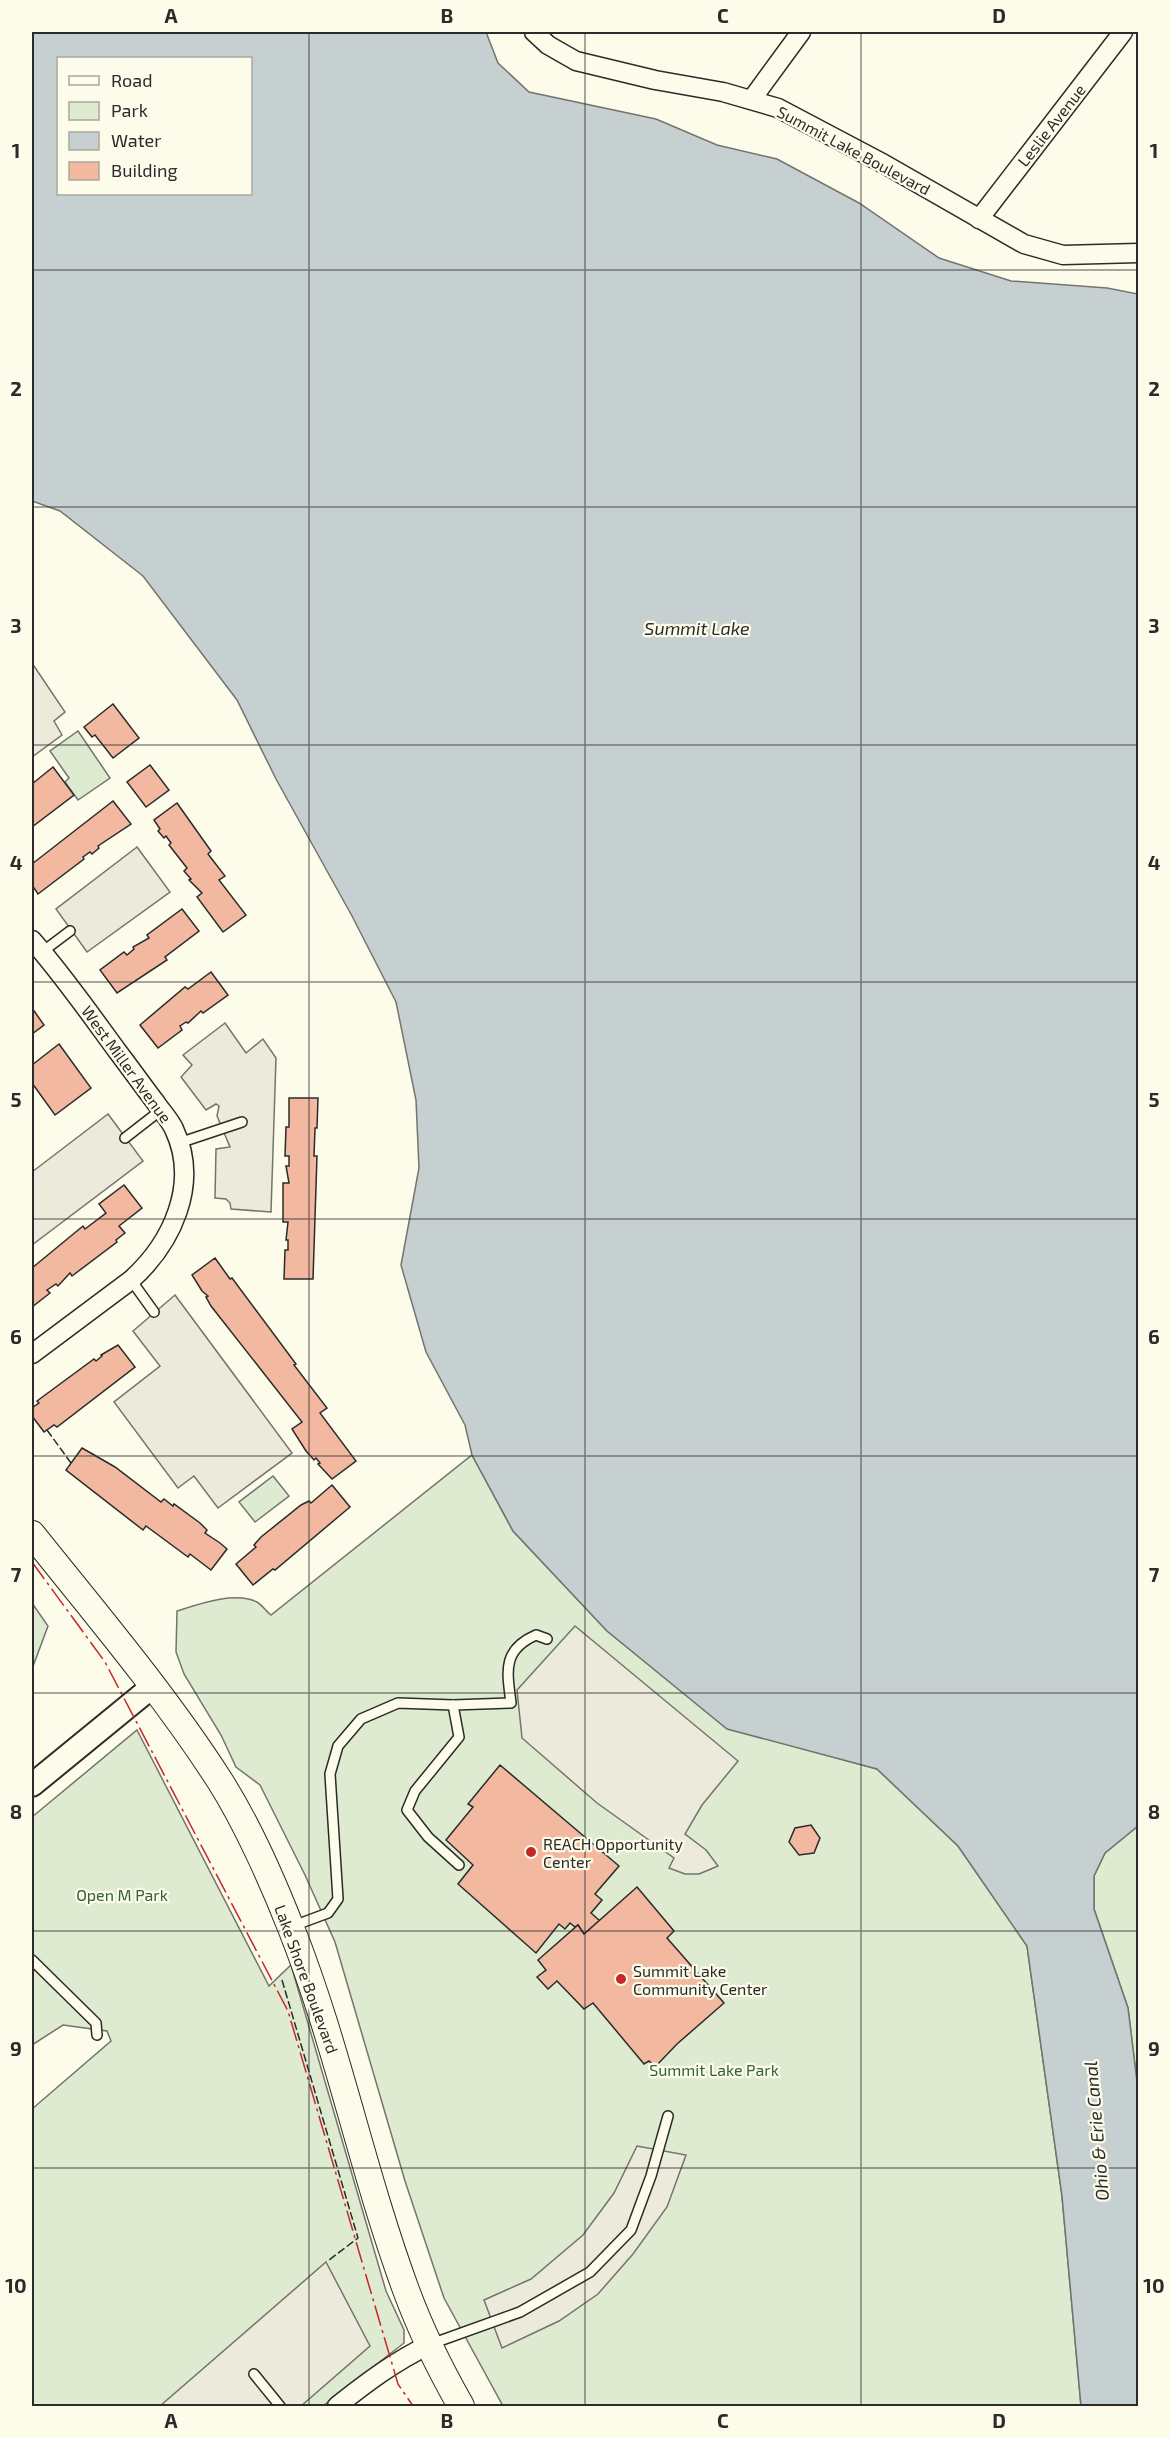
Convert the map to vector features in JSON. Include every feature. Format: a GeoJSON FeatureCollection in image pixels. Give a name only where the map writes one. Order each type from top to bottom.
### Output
{"type":"FeatureCollection","features":[{"type":"Feature","properties":{"kind":"main road","name":"Lake Shore Boulevard"},"geometry":{"type":"LineString","coordinates":[[32,1533],[153,1686],[221,1783],[249,1836],[291,1927],[323,2017],[393,2253],[429,2345],[461,2406]]}},
{"type":"Feature","properties":{"kind":"street","name":"Summit Lake Boulevard"},"geometry":{"type":"LineString","coordinates":[[534,32],[548,45],[576,61],[655,80],[752,99],[803,120],[1024,244],[1044,251],[1076,255],[1138,253]]}},
{"type":"Feature","properties":{"kind":"street"},"geometry":{"type":"LineString","coordinates":[[752,99],[801,32]]}},
{"type":"Feature","properties":{"kind":"street","name":"Leslie Avenue"},"geometry":{"type":"LineString","coordinates":[[979,219],[1123,32]]}},
{"type":"Feature","properties":{"kind":"street","name":"West Miller Avenue"},"geometry":{"type":"LineString","coordinates":[[32,1354],[146,1267],[178,1215],[184,1168],[179,1143],[173,1128],[37,946]]}},
{"type":"Feature","properties":{"kind":"street"},"geometry":{"type":"LineString","coordinates":[[32,1785],[153,1686]]}},
{"type":"Feature","properties":{"kind":"street"},"geometry":{"type":"LineString","coordinates":[[337,2406],[377,2375],[429,2345]]}},
{"type":"Feature","properties":{"kind":"lane"},"geometry":{"type":"LineString","coordinates":[[37,946],[70,931]]}},
{"type":"Feature","properties":{"kind":"lane"},"geometry":{"type":"LineString","coordinates":[[125,1138],[161,1110]]}},
{"type":"Feature","properties":{"kind":"lane"},"geometry":{"type":"LineString","coordinates":[[179,1143],[242,1122]]}},
{"type":"Feature","properties":{"kind":"lane"},"geometry":{"type":"LineString","coordinates":[[131,1280],[154,1312]]}},
{"type":"Feature","properties":{"kind":"lane"},"geometry":{"type":"LineString","coordinates":[[291,1927],[328,1913],[338,1899],[330,1774],[338,1746],[361,1719],[398,1702],[453,1705],[511,1703],[508,1662],[515,1649],[536,1635],[548,1639]]}},
{"type":"Feature","properties":{"kind":"lane"},"geometry":{"type":"LineString","coordinates":[[453,1705],[459,1737],[415,1791],[407,1810],[428,1837],[459,1865]]}},
{"type":"Feature","properties":{"kind":"lane"},"geometry":{"type":"LineString","coordinates":[[32,1960],[96,2023],[97,2035]]}},
{"type":"Feature","properties":{"kind":"lane"},"geometry":{"type":"LineString","coordinates":[[429,2345],[520,2312],[590,2272],[631,2230],[651,2176],[668,2116]]}},
{"type":"Feature","properties":{"kind":"lane"},"geometry":{"type":"LineString","coordinates":[[254,2374],[280,2406]]}},
{"type":"Feature","properties":{"kind":"green space"},"geometry":{"type":"Polygon","coordinates":[[[78,731],[110,778],[78,800],[65,782],[69,778],[50,751],[78,731]]]}},
{"type":"Feature","properties":{"kind":"green space","name":"Summit Lake Park"},"geometry":{"type":"Polygon","coordinates":[[[472,1455],[513,1531],[607,1631],[727,1728],[877,1769],[958,1846],[1027,1946],[1062,2196],[1081,2406],[503,2406],[444,2298],[405,2181],[335,1942],[305,1875],[260,1785],[236,1767],[221,1735],[184,1674],[176,1652],[177,1611],[217,1600],[238,1598],[257,1602],[271,1615],[472,1455]]]}},
{"type":"Feature","properties":{"kind":"green space"},"geometry":{"type":"Polygon","coordinates":[[[273,1476],[289,1496],[255,1522],[239,1502],[273,1476]]]}},
{"type":"Feature","properties":{"kind":"green space"},"geometry":{"type":"Polygon","coordinates":[[[32,1603],[48,1626],[32,1669],[32,1603]]]}},
{"type":"Feature","properties":{"kind":"green space","name":"Open M Park"},"geometry":{"type":"Polygon","coordinates":[[[137,1730],[269,1986],[291,1965],[386,2291],[404,2330],[404,2343],[323,2406],[32,2406],[32,2109],[111,2041],[107,2031],[63,2025],[32,2045],[32,1817],[137,1730]]]}},
{"type":"Feature","properties":{"kind":"green space"},"geometry":{"type":"Polygon","coordinates":[[[1138,1826],[1138,2090],[1128,2008],[1094,1909],[1094,1876],[1105,1853],[1138,1826]]]}},
{"type":"Feature","properties":{"kind":"shaded area"},"geometry":{"type":"Polygon","coordinates":[[[32,663],[65,712],[54,721],[62,735],[32,757],[32,663]]]}},
{"type":"Feature","properties":{"kind":"shaded area"},"geometry":{"type":"Polygon","coordinates":[[[137,847],[170,892],[87,952],[56,909],[137,847]]]}},
{"type":"Feature","properties":{"kind":"shaded area"},"geometry":{"type":"Polygon","coordinates":[[[225,1023],[246,1053],[263,1039],[276,1058],[271,1212],[231,1209],[226,1199],[215,1198],[216,1149],[230,1147],[217,1116],[219,1106],[216,1104],[206,1110],[181,1077],[192,1065],[183,1055],[225,1023]]]}},
{"type":"Feature","properties":{"kind":"shaded area"},"geometry":{"type":"Polygon","coordinates":[[[108,1114],[143,1161],[32,1245],[32,1172],[108,1114]]]}},
{"type":"Feature","properties":{"kind":"shaded area"},"geometry":{"type":"Polygon","coordinates":[[[175,1295],[292,1453],[218,1508],[194,1476],[178,1488],[114,1402],[160,1366],[133,1331],[175,1295]]]}},
{"type":"Feature","properties":{"kind":"shaded area"},"geometry":{"type":"Polygon","coordinates":[[[575,1626],[738,1761],[702,1805],[685,1834],[706,1850],[718,1866],[699,1874],[685,1874],[669,1868],[674,1858],[597,1803],[522,1738],[517,1690],[575,1626]]]}},
{"type":"Feature","properties":{"kind":"shaded area"},"geometry":{"type":"Polygon","coordinates":[[[637,2146],[686,2155],[667,2207],[633,2254],[598,2294],[559,2321],[502,2348],[484,2300],[531,2279],[583,2235],[614,2193],[637,2146]]]}},
{"type":"Feature","properties":{"kind":"shaded area"},"geometry":{"type":"Polygon","coordinates":[[[326,2262],[370,2346],[301,2406],[160,2406],[326,2262]]]}},
{"type":"Feature","properties":{"kind":"water","name":"Summit Lake"},"geometry":{"type":"Polygon","coordinates":[[[32,32],[486,32],[498,63],[529,92],[656,119],[717,145],[777,159],[859,203],[939,258],[1011,281],[1107,288],[1138,294],[1138,1826],[1105,1853],[1094,1876],[1094,1909],[1128,2008],[1138,2090],[1138,2406],[1081,2406],[1062,2196],[1027,1946],[958,1846],[877,1769],[727,1729],[607,1631],[513,1531],[472,1455],[465,1425],[426,1352],[401,1265],[419,1168],[416,1100],[396,1002],[352,916],[276,779],[237,700],[143,576],[60,511],[32,501],[32,32]]]}},
{"type":"Feature","properties":{"kind":"building"},"geometry":{"type":"Polygon","coordinates":[[[113,704],[139,738],[113,758],[95,735],[92,737],[84,727],[113,704]]]}},
{"type":"Feature","properties":{"kind":"building"},"geometry":{"type":"Polygon","coordinates":[[[150,765],[169,790],[146,807],[127,782],[150,765]]]}},
{"type":"Feature","properties":{"kind":"building"},"geometry":{"type":"Polygon","coordinates":[[[53,767],[74,795],[32,827],[32,784],[53,767]]]}},
{"type":"Feature","properties":{"kind":"building"},"geometry":{"type":"Polygon","coordinates":[[[113,801],[131,824],[98,846],[99,848],[92,854],[90,852],[83,857],[84,859],[38,894],[32,885],[32,864],[113,801]]]}},
{"type":"Feature","properties":{"kind":"building"},"geometry":{"type":"Polygon","coordinates":[[[177,803],[211,851],[208,854],[225,876],[219,880],[246,915],[223,932],[197,897],[202,893],[189,880],[191,879],[184,871],[187,868],[169,845],[171,843],[166,836],[164,838],[158,831],[160,829],[154,820],[177,803]]]}},
{"type":"Feature","properties":{"kind":"building"},"geometry":{"type":"Polygon","coordinates":[[[182,909],[199,931],[165,957],[167,960],[117,993],[100,970],[124,952],[127,955],[134,949],[133,947],[149,938],[147,935],[182,909]]]}},
{"type":"Feature","properties":{"kind":"building"},"geometry":{"type":"Polygon","coordinates":[[[211,972],[228,995],[203,1013],[201,1011],[188,1023],[180,1026],[182,1030],[158,1048],[140,1025],[185,987],[188,989],[211,972]]]}},
{"type":"Feature","properties":{"kind":"building"},"geometry":{"type":"Polygon","coordinates":[[[32,1008],[44,1025],[32,1034],[32,1008]]]}},
{"type":"Feature","properties":{"kind":"building"},"geometry":{"type":"Polygon","coordinates":[[[59,1044],[91,1088],[55,1115],[32,1083],[32,1065],[59,1044]]]}},
{"type":"Feature","properties":{"kind":"building"},"geometry":{"type":"Polygon","coordinates":[[[289,1098],[318,1098],[314,1156],[317,1156],[313,1279],[284,1279],[285,1250],[288,1250],[288,1240],[286,1240],[288,1222],[283,1222],[283,1183],[289,1183],[286,1166],[289,1166],[289,1156],[285,1156],[286,1127],[289,1127],[289,1098]]]}},
{"type":"Feature","properties":{"kind":"building"},"geometry":{"type":"Polygon","coordinates":[[[124,1185],[142,1208],[119,1226],[125,1233],[116,1240],[117,1242],[72,1276],[70,1273],[58,1286],[56,1284],[47,1290],[50,1293],[32,1307],[32,1268],[83,1226],[85,1229],[106,1213],[99,1204],[124,1185]]]}},
{"type":"Feature","properties":{"kind":"building"},"geometry":{"type":"Polygon","coordinates":[[[215,1258],[327,1408],[320,1413],[356,1461],[332,1479],[318,1464],[320,1463],[316,1458],[314,1460],[306,1451],[292,1429],[302,1422],[211,1306],[206,1297],[208,1296],[192,1275],[215,1258]]]}},
{"type":"Feature","properties":{"kind":"building"},"geometry":{"type":"Polygon","coordinates":[[[118,1345],[135,1367],[57,1427],[54,1425],[44,1432],[32,1416],[32,1408],[39,1403],[37,1401],[94,1359],[96,1361],[101,1355],[118,1345]]]}},
{"type":"Feature","properties":{"kind":"building"},"geometry":{"type":"Polygon","coordinates":[[[82,1448],[115,1467],[161,1502],[164,1499],[173,1506],[174,1504],[200,1523],[207,1530],[205,1533],[227,1549],[211,1570],[190,1554],[188,1557],[146,1526],[143,1530],[66,1470],[82,1448]]]}},
{"type":"Feature","properties":{"kind":"building"},"geometry":{"type":"Polygon","coordinates":[[[332,1485],[350,1507],[275,1570],[273,1569],[253,1585],[236,1564],[256,1547],[254,1545],[261,1537],[301,1505],[309,1501],[311,1503],[332,1485]]]}},
{"type":"Feature","properties":{"kind":"building","name":"REACH Opportunity Center"},"geometry":{"type":"Polygon","coordinates":[[[500,1765],[619,1866],[595,1894],[602,1900],[591,1913],[600,1921],[584,1934],[578,1925],[575,1927],[570,1923],[565,1929],[559,1924],[536,1953],[458,1884],[473,1865],[446,1840],[473,1807],[468,1804],[500,1765]]]}},
{"type":"Feature","properties":{"kind":"building"},"geometry":{"type":"Polygon","coordinates":[[[811,1825],[820,1838],[814,1853],[799,1855],[789,1842],[795,1828],[811,1825]]]}},
{"type":"Feature","properties":{"kind":"building","name":"Summit Lake Community Center"},"geometry":{"type":"Polygon","coordinates":[[[637,1887],[674,1931],[667,1938],[724,2003],[677,2044],[655,2067],[649,2061],[644,2064],[593,2003],[584,2009],[557,1981],[548,1989],[537,1977],[546,1970],[538,1960],[578,1925],[584,1934],[637,1887]]]}},
{"type":"Feature","properties":{"kind":"fence"},"geometry":{"type":"LineString","coordinates":[[47,1430],[71,1463]]}},
{"type":"Feature","properties":{"kind":"fence"},"geometry":{"type":"LineString","coordinates":[[282,1980],[358,2238],[329,2260]]}},
{"type":"Feature","properties":{"kind":"power"},"geometry":{"type":"LineString","coordinates":[[32,1562],[105,1662],[288,2011],[398,2384],[413,2406]]}},
{"type":"Feature","properties":{"kind":"place","name":"REACH Opportunity Center"},"geometry":{"type":"Point","coordinates":[531,1852]}},
{"type":"Feature","properties":{"kind":"place","name":"Summit Lake Community Center"},"geometry":{"type":"Point","coordinates":[621,1979]}},
{"type":"Feature","properties":{"kind":"water label","name":"Ohio & Erie Canal"},"geometry":{"type":"Point","coordinates":[1096,2131]}}]}
